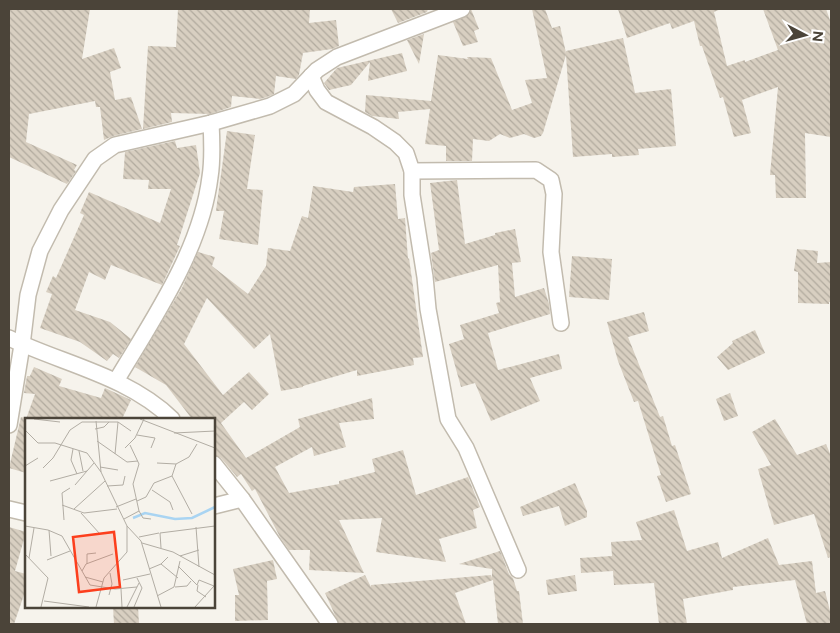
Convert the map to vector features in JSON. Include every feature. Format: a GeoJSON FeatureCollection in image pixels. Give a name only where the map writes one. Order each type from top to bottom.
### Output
{"type":"FeatureCollection","features":[{"type":"Feature","properties":{"kind":"street"},"geometry":{"type":"LineString","coordinates":[[9,426],[16,342],[40,251],[61,210],[95,159],[115,145],[211,123],[286,100],[301,88],[325,63],[348,51],[462,9]]}},
{"type":"Feature","properties":{"kind":"street"},"geometry":{"type":"LineString","coordinates":[[311,76],[317,90],[326,102],[373,127],[395,142],[406,153],[412,171],[412,195],[425,277],[429,319],[448,419],[466,448],[518,570]]}},
{"type":"Feature","properties":{"kind":"street"},"geometry":{"type":"LineString","coordinates":[[116,381],[162,304],[182,266],[196,231],[207,196],[210,178],[212,162],[211,123]]}},
{"type":"Feature","properties":{"kind":"street"},"geometry":{"type":"LineString","coordinates":[[412,171],[536,170],[552,180],[554,194],[551,252],[561,324]]}},
{"type":"Feature","properties":{"kind":"street"},"geometry":{"type":"LineString","coordinates":[[16,342],[116,381],[161,408],[171,418]]}},
{"type":"Feature","properties":{"kind":"street"},"geometry":{"type":"LineString","coordinates":[[215,465],[242,498],[330,624]]}},
{"type":"Feature","properties":{"kind":"street"},"geometry":{"type":"LineString","coordinates":[[215,506],[242,498]]}},
{"type":"Feature","properties":{"kind":"street"},"geometry":{"type":"LineString","coordinates":[[9,509],[25,513]]}},
{"type":"Feature","properties":{"kind":"building"},"geometry":{"type":"Polygon","coordinates":[[[9,9],[90,9],[82,59],[114,48],[121,68],[110,72],[115,100],[131,97],[142,129],[104,140],[100,107],[96,107],[95,101],[29,114],[26,142],[77,165],[74,170],[76,171],[67,184],[9,157],[9,9]]]}},
{"type":"Feature","properties":{"kind":"building"},"geometry":{"type":"Polygon","coordinates":[[[178,9],[310,9],[309,23],[336,20],[339,46],[332,49],[303,53],[299,75],[296,79],[276,76],[274,94],[267,97],[260,99],[232,96],[231,107],[210,114],[171,113],[172,122],[143,129],[148,46],[176,47],[178,9]]]}},
{"type":"Feature","properties":{"kind":"building"},"geometry":{"type":"Polygon","coordinates":[[[391,9],[428,9],[427,12],[398,23],[391,9]]]}},
{"type":"Feature","properties":{"kind":"building"},"geometry":{"type":"Polygon","coordinates":[[[471,9],[479,29],[474,31],[478,42],[463,46],[453,22],[469,15],[471,9]]]}},
{"type":"Feature","properties":{"kind":"building"},"geometry":{"type":"Polygon","coordinates":[[[532,9],[545,9],[552,28],[560,26],[566,53],[566,51],[623,38],[635,93],[671,89],[676,146],[638,149],[639,155],[612,157],[612,154],[573,157],[566,55],[541,136],[534,138],[524,134],[510,138],[500,134],[489,141],[473,139],[472,161],[446,161],[446,146],[425,144],[430,109],[398,112],[399,119],[372,116],[365,112],[366,95],[431,101],[438,55],[468,59],[467,57],[491,58],[512,110],[532,103],[525,80],[547,78],[532,9]]]}},
{"type":"Feature","properties":{"kind":"building"},"geometry":{"type":"Polygon","coordinates":[[[618,9],[721,9],[714,12],[727,66],[745,60],[745,62],[778,50],[763,9],[826,9],[831,23],[831,137],[805,133],[806,198],[776,198],[775,175],[770,175],[778,87],[742,100],[751,133],[734,137],[723,97],[720,98],[702,46],[700,46],[694,21],[672,29],[670,23],[627,38],[618,9]]]}},
{"type":"Feature","properties":{"kind":"building"},"geometry":{"type":"Polygon","coordinates":[[[424,34],[419,64],[407,40],[424,34]]]}},
{"type":"Feature","properties":{"kind":"building"},"geometry":{"type":"Polygon","coordinates":[[[402,53],[407,71],[368,81],[370,62],[351,85],[329,90],[324,83],[337,68],[402,53]]]}},
{"type":"Feature","properties":{"kind":"building"},"geometry":{"type":"Polygon","coordinates":[[[227,131],[255,135],[247,189],[263,190],[258,245],[219,239],[224,211],[216,211],[227,131]]]}},
{"type":"Feature","properties":{"kind":"building"},"geometry":{"type":"Polygon","coordinates":[[[175,141],[177,148],[196,145],[200,173],[177,245],[180,246],[162,285],[111,265],[105,280],[89,272],[75,310],[110,322],[131,339],[119,358],[113,354],[107,361],[80,342],[40,328],[52,294],[46,292],[53,276],[56,278],[84,215],[80,213],[89,192],[160,223],[171,189],[148,189],[149,180],[123,179],[125,152],[175,141]]]}},
{"type":"Feature","properties":{"kind":"building"},"geometry":{"type":"Polygon","coordinates":[[[457,180],[465,244],[495,235],[495,233],[515,229],[521,262],[512,263],[515,297],[544,288],[549,304],[550,314],[488,333],[498,370],[559,354],[562,369],[530,378],[540,401],[491,421],[475,383],[461,387],[449,344],[464,339],[460,325],[499,313],[496,303],[500,302],[498,265],[435,282],[431,253],[439,250],[430,183],[457,180]]]}},
{"type":"Feature","properties":{"kind":"building"},"geometry":{"type":"Polygon","coordinates":[[[395,184],[398,219],[405,218],[408,259],[423,357],[413,358],[414,365],[357,376],[357,370],[303,387],[281,391],[270,334],[254,349],[207,298],[184,344],[223,395],[249,372],[269,394],[252,410],[244,402],[221,423],[246,458],[300,427],[298,419],[372,398],[374,419],[339,423],[346,447],[314,456],[312,447],[275,467],[289,493],[339,484],[339,481],[375,472],[372,459],[403,450],[416,495],[468,477],[480,507],[473,510],[477,528],[439,539],[446,562],[376,552],[382,518],[339,520],[364,573],[309,570],[310,550],[289,550],[280,537],[255,489],[252,491],[241,474],[237,477],[221,458],[215,455],[215,418],[191,418],[166,385],[135,367],[182,288],[198,252],[215,257],[212,266],[248,294],[266,266],[268,248],[290,251],[302,216],[308,218],[313,186],[353,192],[354,187],[395,184]]]}},
{"type":"Feature","properties":{"kind":"building"},"geometry":{"type":"Polygon","coordinates":[[[797,249],[818,251],[817,263],[831,262],[831,302],[829,304],[798,303],[798,272],[794,271],[797,249]]]}},
{"type":"Feature","properties":{"kind":"building"},"geometry":{"type":"Polygon","coordinates":[[[572,256],[612,259],[609,300],[569,297],[572,256]]]}},
{"type":"Feature","properties":{"kind":"building"},"geometry":{"type":"Polygon","coordinates":[[[644,312],[649,331],[628,337],[660,417],[663,416],[672,446],[675,445],[691,494],[666,502],[657,476],[661,475],[638,401],[634,402],[618,361],[607,322],[644,312]]]}},
{"type":"Feature","properties":{"kind":"building"},"geometry":{"type":"Polygon","coordinates":[[[755,330],[765,353],[728,370],[717,357],[733,343],[732,341],[755,330]]]}},
{"type":"Feature","properties":{"kind":"building"},"geometry":{"type":"Polygon","coordinates":[[[34,367],[62,379],[59,386],[101,398],[105,388],[131,400],[122,418],[26,418],[35,394],[24,393],[27,376],[30,376],[34,367]]]}},
{"type":"Feature","properties":{"kind":"building"},"geometry":{"type":"Polygon","coordinates":[[[730,393],[738,416],[724,421],[716,399],[730,393]]]}},
{"type":"Feature","properties":{"kind":"building"},"geometry":{"type":"Polygon","coordinates":[[[21,417],[26,418],[25,473],[9,468],[21,417]]]}},
{"type":"Feature","properties":{"kind":"building"},"geometry":{"type":"Polygon","coordinates":[[[775,419],[797,455],[826,444],[831,456],[831,557],[828,558],[814,514],[774,525],[758,469],[771,465],[752,432],[775,419]]]}},
{"type":"Feature","properties":{"kind":"building"},"geometry":{"type":"Polygon","coordinates":[[[575,483],[587,511],[587,517],[565,526],[559,506],[523,516],[520,507],[575,483]]]}},
{"type":"Feature","properties":{"kind":"building"},"geometry":{"type":"Polygon","coordinates":[[[674,510],[687,551],[718,542],[722,558],[768,538],[779,565],[812,561],[816,593],[825,591],[831,615],[831,624],[807,624],[795,580],[733,587],[733,590],[683,599],[687,624],[659,624],[654,583],[614,585],[613,571],[581,573],[580,558],[612,556],[611,542],[642,540],[636,522],[674,510]]]}},
{"type":"Feature","properties":{"kind":"building"},"geometry":{"type":"Polygon","coordinates":[[[9,527],[25,532],[15,571],[25,574],[25,592],[14,624],[9,624],[9,527]]]}},
{"type":"Feature","properties":{"kind":"building"},"geometry":{"type":"Polygon","coordinates":[[[500,551],[517,591],[519,591],[523,624],[498,624],[493,580],[455,593],[466,624],[339,624],[325,593],[365,575],[371,587],[371,585],[491,575],[492,578],[492,569],[459,564],[500,551]]]}},
{"type":"Feature","properties":{"kind":"building"},"geometry":{"type":"Polygon","coordinates":[[[273,560],[277,579],[267,581],[268,620],[235,621],[235,595],[239,595],[233,569],[273,560]]]}},
{"type":"Feature","properties":{"kind":"building"},"geometry":{"type":"Polygon","coordinates":[[[575,575],[577,591],[548,595],[546,580],[575,575]]]}},
{"type":"Feature","properties":{"kind":"building"},"geometry":{"type":"Polygon","coordinates":[[[113,608],[138,608],[139,624],[114,624],[113,608]]]}}]}
